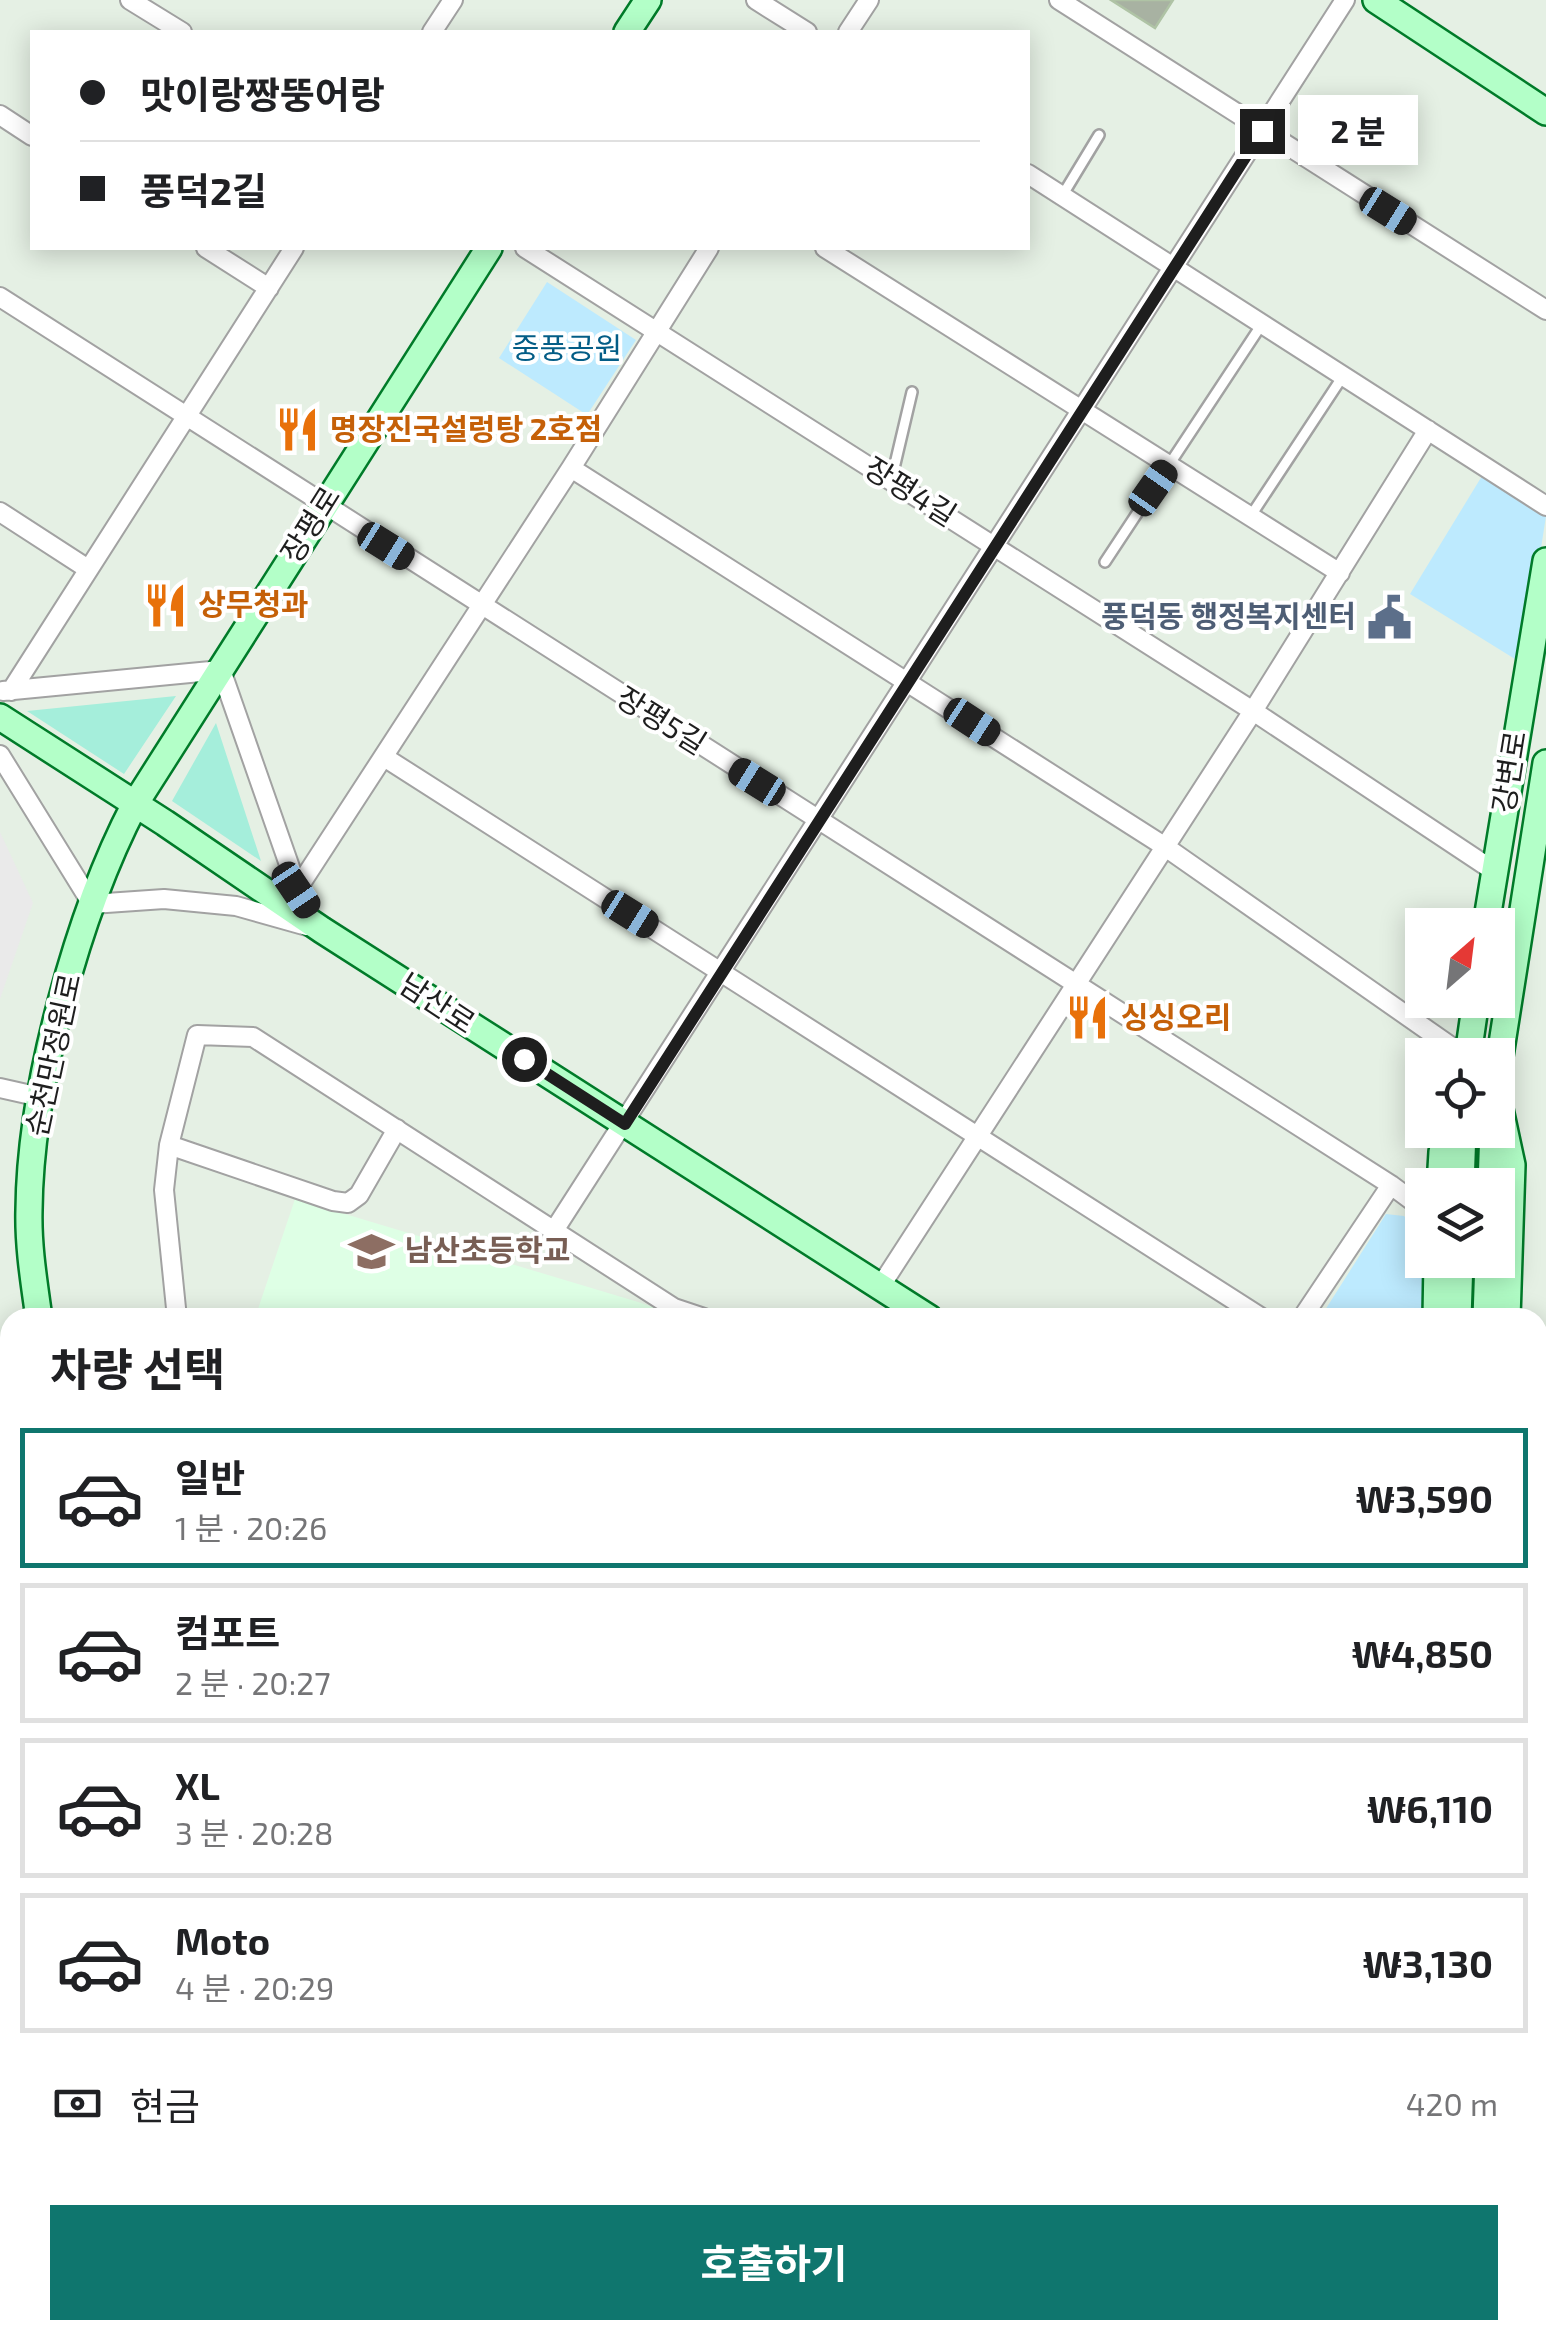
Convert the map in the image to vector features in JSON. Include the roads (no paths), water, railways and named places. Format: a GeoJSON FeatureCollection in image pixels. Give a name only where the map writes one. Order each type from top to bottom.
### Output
{"type":"FeatureCollection","features":[{"type":"Feature","properties":{"kind":"main road"},"geometry":{"type":"LineString","coordinates":[[628,30],[648,0]]}},
{"type":"Feature","properties":{"kind":"main road"},"geometry":{"type":"LineString","coordinates":[[1376,0],[1546,112]]}},
{"type":"Feature","properties":{"kind":"main road","name":"장평로"},"geometry":{"type":"LineString","coordinates":[[134,804],[488,250]]}},
{"type":"Feature","properties":{"kind":"main road","name":"강변로"},"geometry":{"type":"LineString","coordinates":[[1489,908],[1546,561]]}},
{"type":"Feature","properties":{"kind":"main road","name":"남산로"},"geometry":{"type":"LineString","coordinates":[[0,718],[322,930],[913,1308]]}},
{"type":"Feature","properties":{"kind":"main road","name":"강변로"},"geometry":{"type":"LineString","coordinates":[[1503,1038],[1546,764]]}},
{"type":"Feature","properties":{"kind":"main road","name":"순천만정원로"},"geometry":{"type":"LineString","coordinates":[[37,1308],[29,1212],[40,1098],[92,904],[134,804]]}},
{"type":"Feature","properties":{"kind":"main road"},"geometry":{"type":"LineString","coordinates":[[1507,1308],[1512,1165],[1508,1148]]}},
{"type":"Feature","properties":{"kind":"main road"},"geometry":{"type":"LineString","coordinates":[[1436,1308],[1437,1278]]}},
{"type":"Feature","properties":{"kind":"main road"},"geometry":{"type":"LineString","coordinates":[[1458,1308],[1459,1278]]}},
{"type":"Feature","properties":{"kind":"main road"},"geometry":{"type":"LineString","coordinates":[[1486,1308],[1487,1278]]}},
{"type":"Feature","properties":{"kind":"street"},"geometry":{"type":"LineString","coordinates":[[130,0],[179,30]]}},
{"type":"Feature","properties":{"kind":"street"},"geometry":{"type":"LineString","coordinates":[[433,30],[453,0]]}},
{"type":"Feature","properties":{"kind":"street"},"geometry":{"type":"LineString","coordinates":[[756,0],[804,30]]}},
{"type":"Feature","properties":{"kind":"street"},"geometry":{"type":"LineString","coordinates":[[849,30],[870,0]]}},
{"type":"Feature","properties":{"kind":"street"},"geometry":{"type":"LineString","coordinates":[[1059,0],[1546,310]]}},
{"type":"Feature","properties":{"kind":"street"},"geometry":{"type":"LineString","coordinates":[[555,1230],[1345,0]]}},
{"type":"Feature","properties":{"kind":"street"},"geometry":{"type":"LineString","coordinates":[[0,115],[30,135]]}},
{"type":"Feature","properties":{"kind":"street"},"geometry":{"type":"LineString","coordinates":[[1030,175],[1546,506]]}},
{"type":"Feature","properties":{"kind":"street"},"geometry":{"type":"LineString","coordinates":[[209,250],[268,288]]}},
{"type":"Feature","properties":{"kind":"street"},"geometry":{"type":"LineString","coordinates":[[6,691],[293,250]]}},
{"type":"Feature","properties":{"kind":"street","name":"장평4길"},"geometry":{"type":"LineString","coordinates":[[528,250],[995,546],[1494,871]]}},
{"type":"Feature","properties":{"kind":"street"},"geometry":{"type":"LineString","coordinates":[[296,890],[571,468],[707,250]]}},
{"type":"Feature","properties":{"kind":"street"},"geometry":{"type":"LineString","coordinates":[[827,250],[1340,573]]}},
{"type":"Feature","properties":{"kind":"street","name":"장평5길"},"geometry":{"type":"LineString","coordinates":[[0,297],[1405,1195]]}},
{"type":"Feature","properties":{"kind":"street"},"geometry":{"type":"LineString","coordinates":[[880,1287],[1253,712],[1428,430]]}},
{"type":"Feature","properties":{"kind":"street"},"geometry":{"type":"LineString","coordinates":[[571,468],[1164,846],[1441,1038]]}},
{"type":"Feature","properties":{"kind":"street"},"geometry":{"type":"LineString","coordinates":[[0,512],[88,568]]}},
{"type":"Feature","properties":{"kind":"street"},"geometry":{"type":"LineString","coordinates":[[6,691],[221,670],[296,890],[322,930]]}},
{"type":"Feature","properties":{"kind":"street"},"geometry":{"type":"LineString","coordinates":[[0,755],[92,904],[164,898],[236,906],[322,930]]}},
{"type":"Feature","properties":{"kind":"street"},"geometry":{"type":"LineString","coordinates":[[384,757],[1246,1308]]}},
{"type":"Feature","properties":{"kind":"street"},"geometry":{"type":"LineString","coordinates":[[176,1308],[164,1190],[168,1146],[197,1035],[253,1037],[674,1308]]}},
{"type":"Feature","properties":{"kind":"street"},"geometry":{"type":"LineString","coordinates":[[0,1088],[40,1098]]}},
{"type":"Feature","properties":{"kind":"street"},"geometry":{"type":"LineString","coordinates":[[168,1146],[348,1203],[359,1195],[398,1129]]}},
{"type":"Feature","properties":{"kind":"street"},"geometry":{"type":"LineString","coordinates":[[1309,1308],[1391,1185]]}},
{"type":"Feature","properties":{"kind":"lane"},"geometry":{"type":"LineString","coordinates":[[1062,196],[1100,134]]}},
{"type":"Feature","properties":{"kind":"lane"},"geometry":{"type":"LineString","coordinates":[[1105,562],[1262,324]]}},
{"type":"Feature","properties":{"kind":"lane"},"geometry":{"type":"LineString","coordinates":[[1250,517],[1342,376]]}},
{"type":"Feature","properties":{"kind":"lane"},"geometry":{"type":"LineString","coordinates":[[891,481],[912,392]]}},
{"type":"Feature","properties":{"kind":"place","name":"명장진국설렁탕 2호점"},"geometry":{"type":"Point","coordinates":[297,430]}},
{"type":"Feature","properties":{"kind":"place","name":"상무청과"},"geometry":{"type":"Point","coordinates":[165,605]}},
{"type":"Feature","properties":{"kind":"place","name":"풍덕동 행정복지센터"},"geometry":{"type":"Point","coordinates":[1389,617]}},
{"type":"Feature","properties":{"kind":"place","name":"싱싱오리"},"geometry":{"type":"Point","coordinates":[1088,1018]}},
{"type":"Feature","properties":{"kind":"place","name":"남산초등학교"},"geometry":{"type":"Point","coordinates":[372,1251]}},
{"type":"Feature","properties":{"kind":"park label","name":"중풍공원"},"geometry":{"type":"Point","coordinates":[567,349]}}]}
